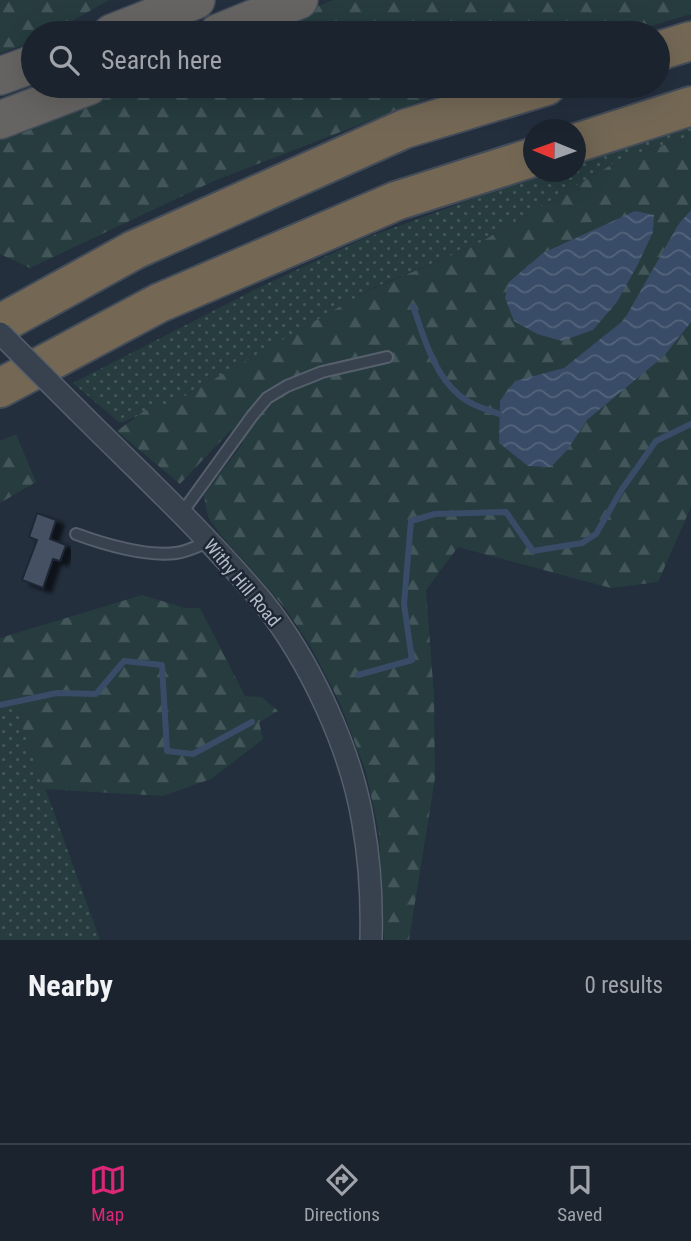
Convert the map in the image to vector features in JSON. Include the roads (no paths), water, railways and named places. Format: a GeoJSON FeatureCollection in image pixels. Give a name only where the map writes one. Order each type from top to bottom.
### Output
{"type":"FeatureCollection","features":[{"type":"Feature","properties":{"kind":"highway"},"geometry":{"type":"LineString","coordinates":[[143,21],[196,0]]}},
{"type":"Feature","properties":{"kind":"highway"},"geometry":{"type":"LineString","coordinates":[[247,21],[299,0]]}},
{"type":"Feature","properties":{"kind":"highway"},"geometry":{"type":"LineString","coordinates":[[670,47],[691,41]]}},
{"type":"Feature","properties":{"kind":"highway"},"geometry":{"type":"LineString","coordinates":[[0,76],[21,68]]}},
{"type":"Feature","properties":{"kind":"highway"},"geometry":{"type":"LineString","coordinates":[[0,120],[58,98]]}},
{"type":"Feature","properties":{"kind":"highway"},"geometry":{"type":"LineString","coordinates":[[0,324],[134,250],[404,129],[506,98]]}},
{"type":"Feature","properties":{"kind":"highway"},"geometry":{"type":"LineString","coordinates":[[586,140],[691,106]]}},
{"type":"Feature","properties":{"kind":"highway"},"geometry":{"type":"LineString","coordinates":[[0,388],[159,303],[396,201],[523,161]]}},
{"type":"Feature","properties":{"kind":"street","name":"Withy Hill Road"},"geometry":{"type":"LineString","coordinates":[[0,334],[208,542],[264,604],[301,659],[331,716],[363,822],[372,895],[371,940]]}},
{"type":"Feature","properties":{"kind":"lane"},"geometry":{"type":"LineString","coordinates":[[181,514],[251,416],[267,398],[322,372],[387,357]]}},
{"type":"Feature","properties":{"kind":"lane"},"geometry":{"type":"LineString","coordinates":[[76,534],[121,547],[155,553],[174,554],[208,542]]}},
{"type":"Feature","properties":{"kind":"water"},"geometry":{"type":"Polygon","coordinates":[[[691,210],[691,322],[664,356],[587,420],[568,449],[551,467],[528,466],[499,443],[500,401],[515,381],[564,368],[624,320],[678,225],[691,210]]]}},
{"type":"Feature","properties":{"kind":"water"},"geometry":{"type":"Polygon","coordinates":[[[635,211],[654,215],[653,232],[617,302],[593,330],[562,341],[537,334],[514,321],[505,298],[509,282],[543,253],[635,211]]]}},
{"type":"Feature","properties":{"kind":"waterway"},"geometry":{"type":"LineString","coordinates":[[413,306],[430,354],[442,376],[459,395],[499,414]]}},
{"type":"Feature","properties":{"kind":"waterway"},"geometry":{"type":"LineString","coordinates":[[358,675],[412,660],[404,604],[411,521],[435,514],[506,512],[533,551],[582,543],[596,534],[622,489],[656,441],[691,424]]}},
{"type":"Feature","properties":{"kind":"waterway"},"geometry":{"type":"LineString","coordinates":[[0,705],[57,693],[96,694],[124,661],[162,665],[167,751],[193,754],[252,722]]}}]}
